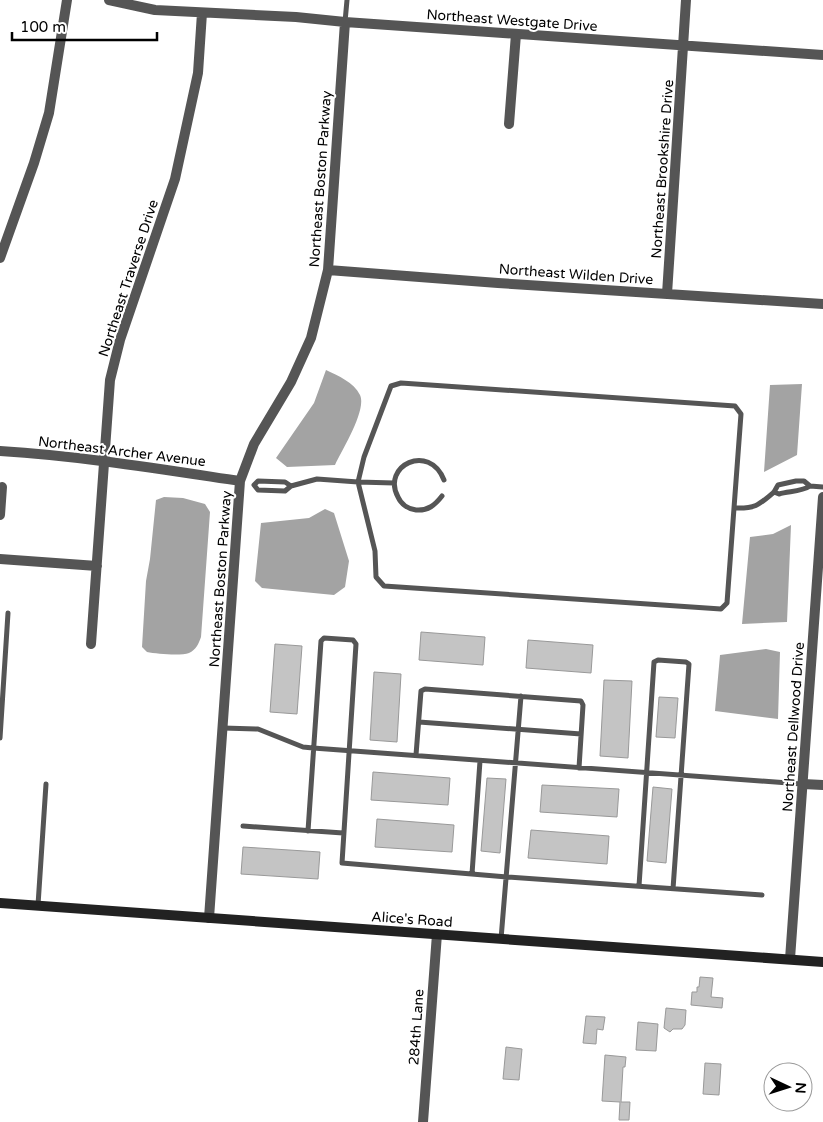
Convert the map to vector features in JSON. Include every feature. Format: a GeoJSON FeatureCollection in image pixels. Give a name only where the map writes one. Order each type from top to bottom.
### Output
{"type":"FeatureCollection","features":[{"type":"Feature","properties":{"kind":"main road","name":"Alice's Road"},"geometry":{"type":"LineString","coordinates":[[0,903],[823,962]]}},
{"type":"Feature","properties":{"kind":"street"},"geometry":{"type":"LineString","coordinates":[[0,258],[34,163],[49,113],[67,0]]}},
{"type":"Feature","properties":{"kind":"street","name":"Northeast Westgate Drive"},"geometry":{"type":"LineString","coordinates":[[109,0],[155,10],[296,17],[823,55]]}},
{"type":"Feature","properties":{"kind":"street","name":"Northeast Brookshire Drive"},"geometry":{"type":"LineString","coordinates":[[667,294],[686,0]]}},
{"type":"Feature","properties":{"kind":"street","name":"Northeast Traverse Drive"},"geometry":{"type":"LineString","coordinates":[[91,644],[110,380],[120,340],[175,179],[198,73],[202,13]]}},
{"type":"Feature","properties":{"kind":"street","name":"Northeast Boston Parkway"},"geometry":{"type":"LineString","coordinates":[[209,918],[240,481],[254,444],[291,382],[311,338],[328,270],[345,22]]}},
{"type":"Feature","properties":{"kind":"street"},"geometry":{"type":"LineString","coordinates":[[509,124],[516,34]]}},
{"type":"Feature","properties":{"kind":"street","name":"Northeast Wilden Drive"},"geometry":{"type":"LineString","coordinates":[[328,270],[823,304]]}},
{"type":"Feature","properties":{"kind":"street","name":"Northeast Archer Avenue"},"geometry":{"type":"LineString","coordinates":[[0,451],[105,461],[240,481]]}},
{"type":"Feature","properties":{"kind":"street"},"geometry":{"type":"LineString","coordinates":[[0,515],[2,487]]}},
{"type":"Feature","properties":{"kind":"street","name":"Northeast Dellwood Drive"},"geometry":{"type":"LineString","coordinates":[[790,959],[803,784],[818,642],[823,497]]}},
{"type":"Feature","properties":{"kind":"street"},"geometry":{"type":"LineString","coordinates":[[0,559],[97,566]]}},
{"type":"Feature","properties":{"kind":"street"},"geometry":{"type":"LineString","coordinates":[[803,784],[823,785]]}},
{"type":"Feature","properties":{"kind":"street","name":"284th Lane"},"geometry":{"type":"LineString","coordinates":[[423,1122],[436,934]]}},
{"type":"Feature","properties":{"kind":"lane"},"geometry":{"type":"LineString","coordinates":[[345,22],[347,0]]}},
{"type":"Feature","properties":{"kind":"lane"},"geometry":{"type":"LineString","coordinates":[[401,383],[735,406],[741,414],[734,508],[727,603],[721,609],[384,586],[376,576],[375,551],[358,482],[364,457],[391,386],[401,383]]}},
{"type":"Feature","properties":{"kind":"lane"},"geometry":{"type":"LineString","coordinates":[[442,496],[430,508],[413,510],[399,500],[395,492],[394,483],[400,469],[414,461],[422,460],[429,462],[441,473],[444,480]]}},
{"type":"Feature","properties":{"kind":"lane"},"geometry":{"type":"LineString","coordinates":[[240,481],[254,485],[258,490],[285,491],[291,486],[317,479],[394,483]]}},
{"type":"Feature","properties":{"kind":"lane"},"geometry":{"type":"LineString","coordinates":[[254,485],[258,481],[285,482],[291,486]]}},
{"type":"Feature","properties":{"kind":"lane"},"geometry":{"type":"LineString","coordinates":[[734,508],[752,508],[760,505],[774,492],[778,485],[804,481],[810,486]]}},
{"type":"Feature","properties":{"kind":"lane"},"geometry":{"type":"LineString","coordinates":[[774,492],[779,494],[803,490],[810,486],[823,487]]}},
{"type":"Feature","properties":{"kind":"lane"},"geometry":{"type":"LineString","coordinates":[[0,738],[8,613]]}},
{"type":"Feature","properties":{"kind":"lane"},"geometry":{"type":"LineString","coordinates":[[308,831],[321,641],[324,638],[353,640],[356,644],[342,863],[762,895]]}},
{"type":"Feature","properties":{"kind":"lane"},"geometry":{"type":"LineString","coordinates":[[639,886],[654,662],[658,660],[677,661],[689,664],[672,889]]}},
{"type":"Feature","properties":{"kind":"lane"},"geometry":{"type":"LineString","coordinates":[[416,755],[421,691],[423,689],[521,696],[581,702],[583,705],[579,768]]}},
{"type":"Feature","properties":{"kind":"lane"},"geometry":{"type":"LineString","coordinates":[[501,939],[521,696]]}},
{"type":"Feature","properties":{"kind":"lane"},"geometry":{"type":"LineString","coordinates":[[419,722],[582,734]]}},
{"type":"Feature","properties":{"kind":"lane"},"geometry":{"type":"LineString","coordinates":[[223,728],[258,729],[298,745],[313,748],[803,784]]}},
{"type":"Feature","properties":{"kind":"lane"},"geometry":{"type":"LineString","coordinates":[[472,874],[480,761]]}},
{"type":"Feature","properties":{"kind":"lane"},"geometry":{"type":"LineString","coordinates":[[38,906],[46,784]]}},
{"type":"Feature","properties":{"kind":"lane"},"geometry":{"type":"LineString","coordinates":[[243,826],[343,833]]}},
{"type":"Feature","properties":{"kind":"shaded area"},"geometry":{"type":"Polygon","coordinates":[[[326,370],[345,380],[357,390],[361,402],[357,420],[335,465],[287,467],[276,458],[314,403],[326,370]]]}},
{"type":"Feature","properties":{"kind":"shaded area"},"geometry":{"type":"Polygon","coordinates":[[[802,384],[797,455],[764,472],[770,385],[802,384]]]}},
{"type":"Feature","properties":{"kind":"shaded area"},"geometry":{"type":"Polygon","coordinates":[[[164,497],[183,498],[205,504],[210,512],[201,637],[195,648],[185,654],[151,653],[142,647],[146,581],[156,500],[164,497]]]}},
{"type":"Feature","properties":{"kind":"shaded area"},"geometry":{"type":"Polygon","coordinates":[[[325,509],[334,513],[349,561],[345,587],[334,595],[262,588],[255,581],[261,523],[309,518],[325,509]]]}},
{"type":"Feature","properties":{"kind":"shaded area"},"geometry":{"type":"Polygon","coordinates":[[[791,525],[787,622],[742,624],[750,537],[773,534],[791,525]]]}},
{"type":"Feature","properties":{"kind":"shaded area"},"geometry":{"type":"Polygon","coordinates":[[[766,649],[780,652],[778,719],[715,711],[720,655],[766,649]]]}},
{"type":"Feature","properties":{"kind":"building"},"geometry":{"type":"Polygon","coordinates":[[[421,632],[485,637],[483,665],[419,660],[421,632]]]}},
{"type":"Feature","properties":{"kind":"building"},"geometry":{"type":"Polygon","coordinates":[[[528,640],[593,645],[591,673],[526,668],[528,640]]]}},
{"type":"Feature","properties":{"kind":"building"},"geometry":{"type":"Polygon","coordinates":[[[275,644],[302,646],[297,714],[270,712],[275,644]]]}},
{"type":"Feature","properties":{"kind":"building"},"geometry":{"type":"Polygon","coordinates":[[[374,672],[401,674],[397,742],[370,740],[374,672]]]}},
{"type":"Feature","properties":{"kind":"building"},"geometry":{"type":"Polygon","coordinates":[[[604,680],[632,681],[628,758],[600,756],[604,680]]]}},
{"type":"Feature","properties":{"kind":"building"},"geometry":{"type":"Polygon","coordinates":[[[659,697],[678,698],[675,738],[656,737],[659,697]]]}},
{"type":"Feature","properties":{"kind":"building"},"geometry":{"type":"Polygon","coordinates":[[[373,772],[450,778],[448,805],[371,800],[373,772]]]}},
{"type":"Feature","properties":{"kind":"building"},"geometry":{"type":"Polygon","coordinates":[[[487,778],[506,779],[500,853],[481,851],[487,778]]]}},
{"type":"Feature","properties":{"kind":"building"},"geometry":{"type":"Polygon","coordinates":[[[542,785],[619,789],[617,817],[540,812],[542,785]]]}},
{"type":"Feature","properties":{"kind":"building"},"geometry":{"type":"Polygon","coordinates":[[[653,787],[672,789],[666,863],[647,861],[653,787]]]}},
{"type":"Feature","properties":{"kind":"building"},"geometry":{"type":"Polygon","coordinates":[[[377,819],[454,825],[452,852],[375,847],[377,819]]]}},
{"type":"Feature","properties":{"kind":"building"},"geometry":{"type":"Polygon","coordinates":[[[531,830],[609,836],[607,864],[528,858],[531,830]]]}},
{"type":"Feature","properties":{"kind":"building"},"geometry":{"type":"Polygon","coordinates":[[[243,847],[320,852],[318,879],[241,874],[243,847]]]}},
{"type":"Feature","properties":{"kind":"building"},"geometry":{"type":"Polygon","coordinates":[[[700,977],[713,978],[711,997],[723,998],[722,1008],[691,1005],[692,992],[697,992],[700,977]]]}},
{"type":"Feature","properties":{"kind":"building"},"geometry":{"type":"Polygon","coordinates":[[[666,1008],[686,1010],[685,1025],[682,1029],[673,1029],[670,1032],[664,1028],[666,1008]]]}},
{"type":"Feature","properties":{"kind":"building"},"geometry":{"type":"Polygon","coordinates":[[[586,1016],[605,1017],[603,1030],[597,1029],[596,1044],[583,1043],[586,1016]]]}},
{"type":"Feature","properties":{"kind":"building"},"geometry":{"type":"Polygon","coordinates":[[[638,1022],[658,1024],[656,1051],[636,1050],[638,1022]]]}},
{"type":"Feature","properties":{"kind":"building"},"geometry":{"type":"Polygon","coordinates":[[[506,1047],[522,1049],[519,1080],[503,1079],[506,1047]]]}},
{"type":"Feature","properties":{"kind":"building"},"geometry":{"type":"Polygon","coordinates":[[[605,1055],[626,1057],[625,1067],[623,1067],[621,1102],[630,1102],[629,1120],[619,1120],[620,1102],[602,1101],[605,1055]]]}},
{"type":"Feature","properties":{"kind":"building"},"geometry":{"type":"Polygon","coordinates":[[[705,1063],[721,1064],[719,1095],[703,1094],[705,1063]]]}}]}
